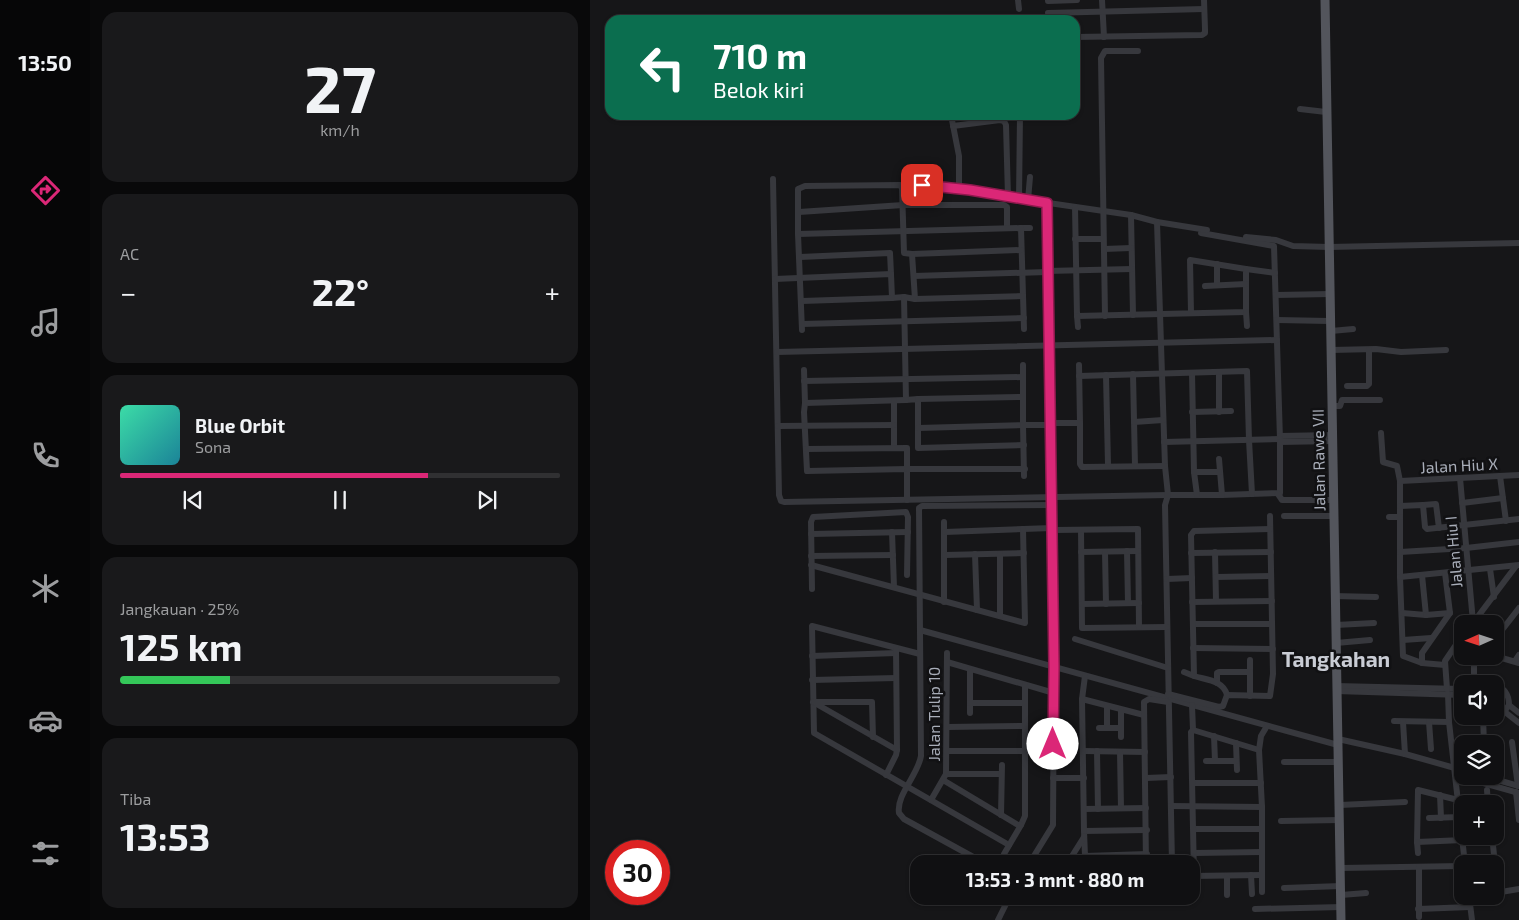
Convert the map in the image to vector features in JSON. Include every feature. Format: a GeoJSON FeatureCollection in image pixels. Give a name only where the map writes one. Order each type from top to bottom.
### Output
{"type":"FeatureCollection","features":[{"type":"Feature","properties":{"kind":"main road","name":"Jalan Rawe VII"},"geometry":{"type":"LineString","coordinates":[[1325,0],[1329,321],[1332,350],[1333,406],[1334,596],[1342,920]]}},
{"type":"Feature","properties":{"kind":"street"},"geometry":{"type":"LineString","coordinates":[[1018,0],[1019,9]]}},
{"type":"Feature","properties":{"kind":"street"},"geometry":{"type":"LineString","coordinates":[[1048,1],[1077,0]]}},
{"type":"Feature","properties":{"kind":"street"},"geometry":{"type":"LineString","coordinates":[[1102,0],[1104,37]]}},
{"type":"Feature","properties":{"kind":"street"},"geometry":{"type":"LineString","coordinates":[[1080,37],[1202,35],[1206,29],[1204,0]]}},
{"type":"Feature","properties":{"kind":"street"},"geometry":{"type":"LineString","coordinates":[[1048,13],[1204,8]]}},
{"type":"Feature","properties":{"kind":"street"},"geometry":{"type":"LineString","coordinates":[[1105,316],[1101,58],[1105,51],[1138,51]]}},
{"type":"Feature","properties":{"kind":"street"},"geometry":{"type":"LineString","coordinates":[[1300,109],[1326,112]]}},
{"type":"Feature","properties":{"kind":"street"},"geometry":{"type":"LineString","coordinates":[[952,120],[959,156],[959,189]]}},
{"type":"Feature","properties":{"kind":"street"},"geometry":{"type":"LineString","coordinates":[[1019,199],[1020,120]]}},
{"type":"Feature","properties":{"kind":"street"},"geometry":{"type":"LineString","coordinates":[[953,126],[1004,121],[1006,125],[1008,197]]}},
{"type":"Feature","properties":{"kind":"street"},"geometry":{"type":"LineString","coordinates":[[1028,200],[1030,177]]}},
{"type":"Feature","properties":{"kind":"street"},"geometry":{"type":"LineString","coordinates":[[773,179],[778,495],[781,501],[1052,500]]}},
{"type":"Feature","properties":{"kind":"street"},"geometry":{"type":"LineString","coordinates":[[904,252],[902,188],[898,185],[805,186],[798,189],[802,327],[904,320],[1024,318]]}},
{"type":"Feature","properties":{"kind":"street"},"geometry":{"type":"LineString","coordinates":[[922,185],[1131,215],[1157,222],[1276,240],[1293,246],[1519,243]]}},
{"type":"Feature","properties":{"kind":"street"},"geometry":{"type":"LineString","coordinates":[[1035,855],[1053,825],[1053,424],[1048,346],[1047,203]]}},
{"type":"Feature","properties":{"kind":"street"},"geometry":{"type":"LineString","coordinates":[[799,212],[903,205],[1005,205],[1007,207],[1007,228]]}},
{"type":"Feature","properties":{"kind":"street"},"geometry":{"type":"LineString","coordinates":[[1075,207],[1078,326]]}},
{"type":"Feature","properties":{"kind":"street"},"geometry":{"type":"LineString","coordinates":[[1131,215],[1133,315]]}},
{"type":"Feature","properties":{"kind":"street"},"geometry":{"type":"LineString","coordinates":[[1157,222],[1163,420],[1168,495],[1165,505],[1172,855]]}},
{"type":"Feature","properties":{"kind":"street"},"geometry":{"type":"LineString","coordinates":[[1021,228],[1024,329]]}},
{"type":"Feature","properties":{"kind":"street"},"geometry":{"type":"LineString","coordinates":[[798,234],[1030,228]]}},
{"type":"Feature","properties":{"kind":"street"},"geometry":{"type":"LineString","coordinates":[[1202,233],[1274,245],[1281,490],[1278,494]]}},
{"type":"Feature","properties":{"kind":"street"},"geometry":{"type":"LineString","coordinates":[[1076,239],[1103,239]]}},
{"type":"Feature","properties":{"kind":"street"},"geometry":{"type":"LineString","coordinates":[[1104,249],[1131,248]]}},
{"type":"Feature","properties":{"kind":"street"},"geometry":{"type":"LineString","coordinates":[[800,257],[904,252],[912,254],[1021,250]]}},
{"type":"Feature","properties":{"kind":"street"},"geometry":{"type":"LineString","coordinates":[[890,253],[892,298]]}},
{"type":"Feature","properties":{"kind":"street"},"geometry":{"type":"LineString","coordinates":[[912,254],[915,299]]}},
{"type":"Feature","properties":{"kind":"street"},"geometry":{"type":"LineString","coordinates":[[1191,313],[1190,260],[1275,273]]}},
{"type":"Feature","properties":{"kind":"street"},"geometry":{"type":"LineString","coordinates":[[1217,264],[1217,285]]}},
{"type":"Feature","properties":{"kind":"street"},"geometry":{"type":"LineString","coordinates":[[914,276],[1132,269]]}},
{"type":"Feature","properties":{"kind":"street"},"geometry":{"type":"LineString","coordinates":[[1246,269],[1247,326]]}},
{"type":"Feature","properties":{"kind":"street"},"geometry":{"type":"LineString","coordinates":[[775,279],[891,274]]}},
{"type":"Feature","properties":{"kind":"street"},"geometry":{"type":"LineString","coordinates":[[1206,286],[1246,284]]}},
{"type":"Feature","properties":{"kind":"street"},"geometry":{"type":"LineString","coordinates":[[1276,294],[1330,294]]}},
{"type":"Feature","properties":{"kind":"street"},"geometry":{"type":"LineString","coordinates":[[802,302],[904,297],[915,299],[1023,296]]}},
{"type":"Feature","properties":{"kind":"street"},"geometry":{"type":"LineString","coordinates":[[904,297],[906,400]]}},
{"type":"Feature","properties":{"kind":"street"},"geometry":{"type":"LineString","coordinates":[[1078,316],[1246,312]]}},
{"type":"Feature","properties":{"kind":"street"},"geometry":{"type":"LineString","coordinates":[[1277,320],[1329,321]]}},
{"type":"Feature","properties":{"kind":"street"},"geometry":{"type":"LineString","coordinates":[[1331,330],[1352,329]]}},
{"type":"Feature","properties":{"kind":"street"},"geometry":{"type":"LineString","coordinates":[[777,352],[1277,340]]}},
{"type":"Feature","properties":{"kind":"street"},"geometry":{"type":"LineString","coordinates":[[1332,350],[1401,352],[1446,350]]}},
{"type":"Feature","properties":{"kind":"street"},"geometry":{"type":"LineString","coordinates":[[1347,386],[1367,386],[1370,384],[1369,350]]}},
{"type":"Feature","properties":{"kind":"street"},"geometry":{"type":"LineString","coordinates":[[804,370],[807,470],[809,472],[907,470],[1025,473],[1022,398],[1023,365]]}},
{"type":"Feature","properties":{"kind":"street"},"geometry":{"type":"LineString","coordinates":[[1078,365],[1081,466],[1084,468],[1108,465],[1165,466]]}},
{"type":"Feature","properties":{"kind":"street"},"geometry":{"type":"LineString","coordinates":[[1079,376],[1247,371],[1252,494]]}},
{"type":"Feature","properties":{"kind":"street"},"geometry":{"type":"LineString","coordinates":[[1218,372],[1219,412]]}},
{"type":"Feature","properties":{"kind":"street"},"geometry":{"type":"LineString","coordinates":[[1133,374],[1135,466]]}},
{"type":"Feature","properties":{"kind":"street"},"geometry":{"type":"LineString","coordinates":[[1192,374],[1194,472],[1197,494]]}},
{"type":"Feature","properties":{"kind":"street"},"geometry":{"type":"LineString","coordinates":[[1106,375],[1108,465]]}},
{"type":"Feature","properties":{"kind":"street"},"geometry":{"type":"LineString","coordinates":[[804,381],[1023,377]]}},
{"type":"Feature","properties":{"kind":"street"},"geometry":{"type":"LineString","coordinates":[[805,403],[1022,398]]}},
{"type":"Feature","properties":{"kind":"street"},"geometry":{"type":"LineString","coordinates":[[918,399],[918,448]]}},
{"type":"Feature","properties":{"kind":"street"},"geometry":{"type":"LineString","coordinates":[[1333,406],[1340,406],[1342,400],[1380,400]]}},
{"type":"Feature","properties":{"kind":"street"},"geometry":{"type":"LineString","coordinates":[[894,401],[894,448]]}},
{"type":"Feature","properties":{"kind":"street"},"geometry":{"type":"LineString","coordinates":[[1192,412],[1231,411]]}},
{"type":"Feature","properties":{"kind":"street"},"geometry":{"type":"LineString","coordinates":[[1134,422],[1163,420]]}},
{"type":"Feature","properties":{"kind":"street"},"geometry":{"type":"LineString","coordinates":[[918,428],[1080,423]]}},
{"type":"Feature","properties":{"kind":"street"},"geometry":{"type":"LineString","coordinates":[[778,426],[894,425]]}},
{"type":"Feature","properties":{"kind":"street"},"geometry":{"type":"LineString","coordinates":[[1381,433],[1383,462],[1397,466],[1400,481],[1400,577],[1404,658],[1422,664],[1445,666]]}},
{"type":"Feature","properties":{"kind":"street"},"geometry":{"type":"LineString","coordinates":[[1164,442],[1333,438]]}},
{"type":"Feature","properties":{"kind":"street"},"geometry":{"type":"LineString","coordinates":[[806,449],[1024,445]]}},
{"type":"Feature","properties":{"kind":"street"},"geometry":{"type":"LineString","coordinates":[[907,448],[907,500]]}},
{"type":"Feature","properties":{"kind":"street"},"geometry":{"type":"LineString","coordinates":[[1219,459],[1222,496]]}},
{"type":"Feature","properties":{"kind":"street"},"geometry":{"type":"LineString","coordinates":[[1194,472],[1219,472]]}},
{"type":"Feature","properties":{"kind":"street"},"geometry":{"type":"LineString","coordinates":[[1500,476],[1506,521]]}},
{"type":"Feature","properties":{"kind":"street","name":"Jalan Hiu X"},"geometry":{"type":"LineString","coordinates":[[1400,481],[1519,476]]}},
{"type":"Feature","properties":{"kind":"street","name":"Jalan Hiu I"},"geometry":{"type":"LineString","coordinates":[[1460,478],[1472,615]]}},
{"type":"Feature","properties":{"kind":"street"},"geometry":{"type":"LineString","coordinates":[[970,855],[904,819],[898,809],[900,801],[917,770],[921,756],[920,506],[1197,494],[1222,496],[1278,494]]}},
{"type":"Feature","properties":{"kind":"street"},"geometry":{"type":"LineString","coordinates":[[1278,494],[1282,500],[1334,500]]}},
{"type":"Feature","properties":{"kind":"street"},"geometry":{"type":"LineString","coordinates":[[1462,503],[1503,498]]}},
{"type":"Feature","properties":{"kind":"street"},"geometry":{"type":"LineString","coordinates":[[1400,506],[1436,504],[1439,528]]}},
{"type":"Feature","properties":{"kind":"street"},"geometry":{"type":"LineString","coordinates":[[1423,505],[1425,528],[1464,526],[1519,519]]}},
{"type":"Feature","properties":{"kind":"street"},"geometry":{"type":"LineString","coordinates":[[812,589],[811,522],[813,517],[906,512],[908,517],[907,575]]}},
{"type":"Feature","properties":{"kind":"street"},"geometry":{"type":"LineString","coordinates":[[1227,695],[1268,697],[1272,693],[1270,516]]}},
{"type":"Feature","properties":{"kind":"street"},"geometry":{"type":"LineString","coordinates":[[1284,516],[1334,516]]}},
{"type":"Feature","properties":{"kind":"street"},"geometry":{"type":"LineString","coordinates":[[1389,517],[1400,517]]}},
{"type":"Feature","properties":{"kind":"street"},"geometry":{"type":"LineString","coordinates":[[944,522],[944,602]]}},
{"type":"Feature","properties":{"kind":"street"},"geometry":{"type":"LineString","coordinates":[[812,564],[1025,623],[1023,529]]}},
{"type":"Feature","properties":{"kind":"street"},"geometry":{"type":"LineString","coordinates":[[945,532],[1023,529],[1138,529],[1139,627]]}},
{"type":"Feature","properties":{"kind":"street"},"geometry":{"type":"LineString","coordinates":[[1194,676],[1191,534],[1194,531],[1270,529]]}},
{"type":"Feature","properties":{"kind":"street"},"geometry":{"type":"LineString","coordinates":[[1081,530],[1082,632],[1139,627],[1167,627]]}},
{"type":"Feature","properties":{"kind":"street"},"geometry":{"type":"LineString","coordinates":[[892,532],[894,587]]}},
{"type":"Feature","properties":{"kind":"street"},"geometry":{"type":"LineString","coordinates":[[811,534],[908,532]]}},
{"type":"Feature","properties":{"kind":"street"},"geometry":{"type":"LineString","coordinates":[[1400,552],[1466,548],[1519,542]]}},
{"type":"Feature","properties":{"kind":"street"},"geometry":{"type":"LineString","coordinates":[[1127,551],[1128,603]]}},
{"type":"Feature","properties":{"kind":"street"},"geometry":{"type":"LineString","coordinates":[[1081,552],[1138,551]]}},
{"type":"Feature","properties":{"kind":"street"},"geometry":{"type":"LineString","coordinates":[[1105,552],[1106,604]]}},
{"type":"Feature","properties":{"kind":"street"},"geometry":{"type":"LineString","coordinates":[[1215,552],[1216,601]]}},
{"type":"Feature","properties":{"kind":"street"},"geometry":{"type":"LineString","coordinates":[[1191,553],[1271,552]]}},
{"type":"Feature","properties":{"kind":"street"},"geometry":{"type":"LineString","coordinates":[[944,555],[1024,553]]}},
{"type":"Feature","properties":{"kind":"street"},"geometry":{"type":"LineString","coordinates":[[811,556],[893,554]]}},
{"type":"Feature","properties":{"kind":"street"},"geometry":{"type":"LineString","coordinates":[[975,554],[977,610]]}},
{"type":"Feature","properties":{"kind":"street"},"geometry":{"type":"LineString","coordinates":[[1000,554],[1000,616]]}},
{"type":"Feature","properties":{"kind":"street"},"geometry":{"type":"LineString","coordinates":[[1400,577],[1517,566]]}},
{"type":"Feature","properties":{"kind":"street"},"geometry":{"type":"LineString","coordinates":[[1479,615],[1517,566]]}},
{"type":"Feature","properties":{"kind":"street"},"geometry":{"type":"LineString","coordinates":[[1490,568],[1494,597]]}},
{"type":"Feature","properties":{"kind":"street"},"geometry":{"type":"LineString","coordinates":[[1422,664],[1422,653],[1450,613],[1445,573]]}},
{"type":"Feature","properties":{"kind":"street"},"geometry":{"type":"LineString","coordinates":[[1422,575],[1426,616]]}},
{"type":"Feature","properties":{"kind":"street"},"geometry":{"type":"LineString","coordinates":[[1216,577],[1271,576]]}},
{"type":"Feature","properties":{"kind":"street"},"geometry":{"type":"LineString","coordinates":[[1167,579],[1192,578]]}},
{"type":"Feature","properties":{"kind":"street"},"geometry":{"type":"LineString","coordinates":[[1334,596],[1376,597]]}},
{"type":"Feature","properties":{"kind":"street"},"geometry":{"type":"LineString","coordinates":[[1192,602],[1272,601]]}},
{"type":"Feature","properties":{"kind":"street"},"geometry":{"type":"LineString","coordinates":[[1082,604],[1139,603]]}},
{"type":"Feature","properties":{"kind":"street"},"geometry":{"type":"LineString","coordinates":[[1504,627],[1519,608]]}},
{"type":"Feature","properties":{"kind":"street"},"geometry":{"type":"LineString","coordinates":[[1402,613],[1426,616],[1450,613]]}},
{"type":"Feature","properties":{"kind":"street"},"geometry":{"type":"LineString","coordinates":[[1193,624],[1272,624]]}},
{"type":"Feature","properties":{"kind":"street"},"geometry":{"type":"LineString","coordinates":[[1336,625],[1374,624]]}},
{"type":"Feature","properties":{"kind":"street"},"geometry":{"type":"LineString","coordinates":[[920,654],[896,650],[812,626],[814,733],[1009,845]]}},
{"type":"Feature","properties":{"kind":"street"},"geometry":{"type":"LineString","coordinates":[[920,630],[1266,726],[1338,742],[1406,754],[1454,772]]}},
{"type":"Feature","properties":{"kind":"street"},"geometry":{"type":"LineString","coordinates":[[1403,640],[1431,638]]}},
{"type":"Feature","properties":{"kind":"street"},"geometry":{"type":"LineString","coordinates":[[1075,639],[1168,668]]}},
{"type":"Feature","properties":{"kind":"street"},"geometry":{"type":"LineString","coordinates":[[1336,643],[1370,640]]}},
{"type":"Feature","properties":{"kind":"street"},"geometry":{"type":"LineString","coordinates":[[1454,646],[1446,657],[1445,666],[1454,764]]}},
{"type":"Feature","properties":{"kind":"street"},"geometry":{"type":"LineString","coordinates":[[1193,648],[1272,649]]}},
{"type":"Feature","properties":{"kind":"street"},"geometry":{"type":"LineString","coordinates":[[812,656],[896,650]]}},
{"type":"Feature","properties":{"kind":"street"},"geometry":{"type":"LineString","coordinates":[[886,775],[897,750],[896,650]]}},
{"type":"Feature","properties":{"kind":"street","name":"Jalan Tulip 10"},"geometry":{"type":"LineString","coordinates":[[931,800],[946,774],[947,653]]}},
{"type":"Feature","properties":{"kind":"street"},"geometry":{"type":"LineString","coordinates":[[1504,658],[1517,662],[1519,655]]}},
{"type":"Feature","properties":{"kind":"street"},"geometry":{"type":"LineString","coordinates":[[1250,660],[1250,696]]}},
{"type":"Feature","properties":{"kind":"street"},"geometry":{"type":"LineString","coordinates":[[947,662],[1054,693]]}},
{"type":"Feature","properties":{"kind":"street"},"geometry":{"type":"LineString","coordinates":[[1336,662],[1370,662]]}},
{"type":"Feature","properties":{"kind":"street"},"geometry":{"type":"LineString","coordinates":[[970,669],[970,713]]}},
{"type":"Feature","properties":{"kind":"street"},"geometry":{"type":"LineString","coordinates":[[1116,855],[1147,854],[1144,702],[1168,698],[1219,708],[1223,706],[1227,695],[1225,688],[1217,683],[1184,672]]}},
{"type":"Feature","properties":{"kind":"street"},"geometry":{"type":"LineString","coordinates":[[1217,683],[1217,673],[1219,672],[1250,672]]}},
{"type":"Feature","properties":{"kind":"street"},"geometry":{"type":"LineString","coordinates":[[1085,676],[1082,699],[1085,855]]}},
{"type":"Feature","properties":{"kind":"street"},"geometry":{"type":"LineString","coordinates":[[812,680],[896,678]]}},
{"type":"Feature","properties":{"kind":"street"},"geometry":{"type":"LineString","coordinates":[[1004,854],[1025,818],[1025,685]]}},
{"type":"Feature","properties":{"kind":"street"},"geometry":{"type":"LineString","coordinates":[[1336,688],[1454,693]]}},
{"type":"Feature","properties":{"kind":"street"},"geometry":{"type":"LineString","coordinates":[[1504,690],[1509,699],[1509,705],[1505,712],[1519,723]]}},
{"type":"Feature","properties":{"kind":"street"},"geometry":{"type":"LineString","coordinates":[[1448,692],[1454,691]]}},
{"type":"Feature","properties":{"kind":"street"},"geometry":{"type":"LineString","coordinates":[[1082,699],[1144,715]]}},
{"type":"Feature","properties":{"kind":"street"},"geometry":{"type":"LineString","coordinates":[[812,702],[897,750]]}},
{"type":"Feature","properties":{"kind":"street"},"geometry":{"type":"LineString","coordinates":[[812,702],[872,702],[873,737]]}},
{"type":"Feature","properties":{"kind":"street"},"geometry":{"type":"LineString","coordinates":[[970,704],[1025,703]]}},
{"type":"Feature","properties":{"kind":"street"},"geometry":{"type":"LineString","coordinates":[[1192,705],[1194,853],[1262,852]]}},
{"type":"Feature","properties":{"kind":"street"},"geometry":{"type":"LineString","coordinates":[[1509,705],[1519,713]]}},
{"type":"Feature","properties":{"kind":"street"},"geometry":{"type":"LineString","coordinates":[[1106,706],[1107,728]]}},
{"type":"Feature","properties":{"kind":"street"},"geometry":{"type":"LineString","coordinates":[[1121,710],[1121,737]]}},
{"type":"Feature","properties":{"kind":"street"},"geometry":{"type":"LineString","coordinates":[[1394,721],[1449,722]]}},
{"type":"Feature","properties":{"kind":"street"},"geometry":{"type":"LineString","coordinates":[[1403,722],[1406,754]]}},
{"type":"Feature","properties":{"kind":"street"},"geometry":{"type":"LineString","coordinates":[[1429,722],[1432,749]]}},
{"type":"Feature","properties":{"kind":"street"},"geometry":{"type":"LineString","coordinates":[[947,727],[1025,726]]}},
{"type":"Feature","properties":{"kind":"street"},"geometry":{"type":"LineString","coordinates":[[1262,892],[1262,807],[1259,750],[1260,736],[1266,726]]}},
{"type":"Feature","properties":{"kind":"street"},"geometry":{"type":"LineString","coordinates":[[1099,728],[1121,728]]}},
{"type":"Feature","properties":{"kind":"street"},"geometry":{"type":"LineString","coordinates":[[1192,730],[1259,750]]}},
{"type":"Feature","properties":{"kind":"street"},"geometry":{"type":"LineString","coordinates":[[1214,736],[1215,761]]}},
{"type":"Feature","properties":{"kind":"street"},"geometry":{"type":"LineString","coordinates":[[1512,742],[1518,789],[1519,820]]}},
{"type":"Feature","properties":{"kind":"street"},"geometry":{"type":"LineString","coordinates":[[1236,743],[1237,770]]}},
{"type":"Feature","properties":{"kind":"street"},"geometry":{"type":"LineString","coordinates":[[947,751],[1025,751]]}},
{"type":"Feature","properties":{"kind":"street"},"geometry":{"type":"LineString","coordinates":[[1084,751],[1145,752]]}},
{"type":"Feature","properties":{"kind":"street"},"geometry":{"type":"LineString","coordinates":[[1096,752],[1098,809]]}},
{"type":"Feature","properties":{"kind":"street"},"geometry":{"type":"LineString","coordinates":[[1120,752],[1121,808]]}},
{"type":"Feature","properties":{"kind":"street"},"geometry":{"type":"LineString","coordinates":[[1206,762],[1236,760]]}},
{"type":"Feature","properties":{"kind":"street"},"geometry":{"type":"LineString","coordinates":[[1284,762],[1338,762]]}},
{"type":"Feature","properties":{"kind":"street"},"geometry":{"type":"LineString","coordinates":[[1001,815],[1002,765]]}},
{"type":"Feature","properties":{"kind":"street"},"geometry":{"type":"LineString","coordinates":[[946,774],[1002,774]]}},
{"type":"Feature","properties":{"kind":"street"},"geometry":{"type":"LineString","coordinates":[[1146,778],[1171,777]]}},
{"type":"Feature","properties":{"kind":"street"},"geometry":{"type":"LineString","coordinates":[[1053,778],[1084,778]]}},
{"type":"Feature","properties":{"kind":"street"},"geometry":{"type":"LineString","coordinates":[[943,780],[1021,825]]}},
{"type":"Feature","properties":{"kind":"street"},"geometry":{"type":"LineString","coordinates":[[1193,783],[1261,783]]}},
{"type":"Feature","properties":{"kind":"street"},"geometry":{"type":"LineString","coordinates":[[1504,783],[1518,789]]}},
{"type":"Feature","properties":{"kind":"street"},"geometry":{"type":"LineString","coordinates":[[1503,785],[1518,789]]}},
{"type":"Feature","properties":{"kind":"street"},"geometry":{"type":"LineString","coordinates":[[1418,853],[1418,790],[1454,799]]}},
{"type":"Feature","properties":{"kind":"street"},"geometry":{"type":"LineString","coordinates":[[1487,790],[1487,795]]}},
{"type":"Feature","properties":{"kind":"street"},"geometry":{"type":"LineString","coordinates":[[1440,795],[1441,818]]}},
{"type":"Feature","properties":{"kind":"street"},"geometry":{"type":"LineString","coordinates":[[1340,805],[1404,802]]}},
{"type":"Feature","properties":{"kind":"street"},"geometry":{"type":"LineString","coordinates":[[1171,806],[1262,807]]}},
{"type":"Feature","properties":{"kind":"street"},"geometry":{"type":"LineString","coordinates":[[1084,809],[1146,808]]}},
{"type":"Feature","properties":{"kind":"street"},"geometry":{"type":"LineString","coordinates":[[1430,818],[1454,817]]}},
{"type":"Feature","properties":{"kind":"street"},"geometry":{"type":"LineString","coordinates":[[1281,821],[1340,820]]}},
{"type":"Feature","properties":{"kind":"street"},"geometry":{"type":"LineString","coordinates":[[1194,829],[1262,828]]}},
{"type":"Feature","properties":{"kind":"street"},"geometry":{"type":"LineString","coordinates":[[1085,833],[1147,830]]}},
{"type":"Feature","properties":{"kind":"street"},"geometry":{"type":"LineString","coordinates":[[1072,855],[1085,833]]}},
{"type":"Feature","properties":{"kind":"street"},"geometry":{"type":"LineString","coordinates":[[1417,842],[1454,840]]}},
{"type":"Feature","properties":{"kind":"street"},"geometry":{"type":"LineString","coordinates":[[1341,868],[1454,865]]}},
{"type":"Feature","properties":{"kind":"street"},"geometry":{"type":"LineString","coordinates":[[1419,867],[1419,917]]}},
{"type":"Feature","properties":{"kind":"street"},"geometry":{"type":"LineString","coordinates":[[1251,875],[1252,894]]}},
{"type":"Feature","properties":{"kind":"street"},"geometry":{"type":"LineString","coordinates":[[1200,876],[1262,875]]}},
{"type":"Feature","properties":{"kind":"street"},"geometry":{"type":"LineString","coordinates":[[1227,876],[1227,895]]}},
{"type":"Feature","properties":{"kind":"street"},"geometry":{"type":"LineString","coordinates":[[1284,888],[1366,893]]}},
{"type":"Feature","properties":{"kind":"street"},"geometry":{"type":"LineString","coordinates":[[1504,890],[1519,889]]}},
{"type":"Feature","properties":{"kind":"street"},"geometry":{"type":"LineString","coordinates":[[998,920],[1006,905]]}},
{"type":"Feature","properties":{"kind":"street"},"geometry":{"type":"LineString","coordinates":[[1255,909],[1342,907]]}},
{"type":"Feature","properties":{"kind":"street"},"geometry":{"type":"LineString","coordinates":[[1418,909],[1470,907],[1472,920]]}},
{"type":"Feature","properties":{"kind":"district","name":"Tangkahan"},"geometry":{"type":"Point","coordinates":[1336,658]}},
{"type":"Feature","properties":{"kind":"route"},"geometry":{"type":"LineString","coordinates":[[922,185],[970,190],[1047,203],[1054,667],[1053,744]]}}]}
